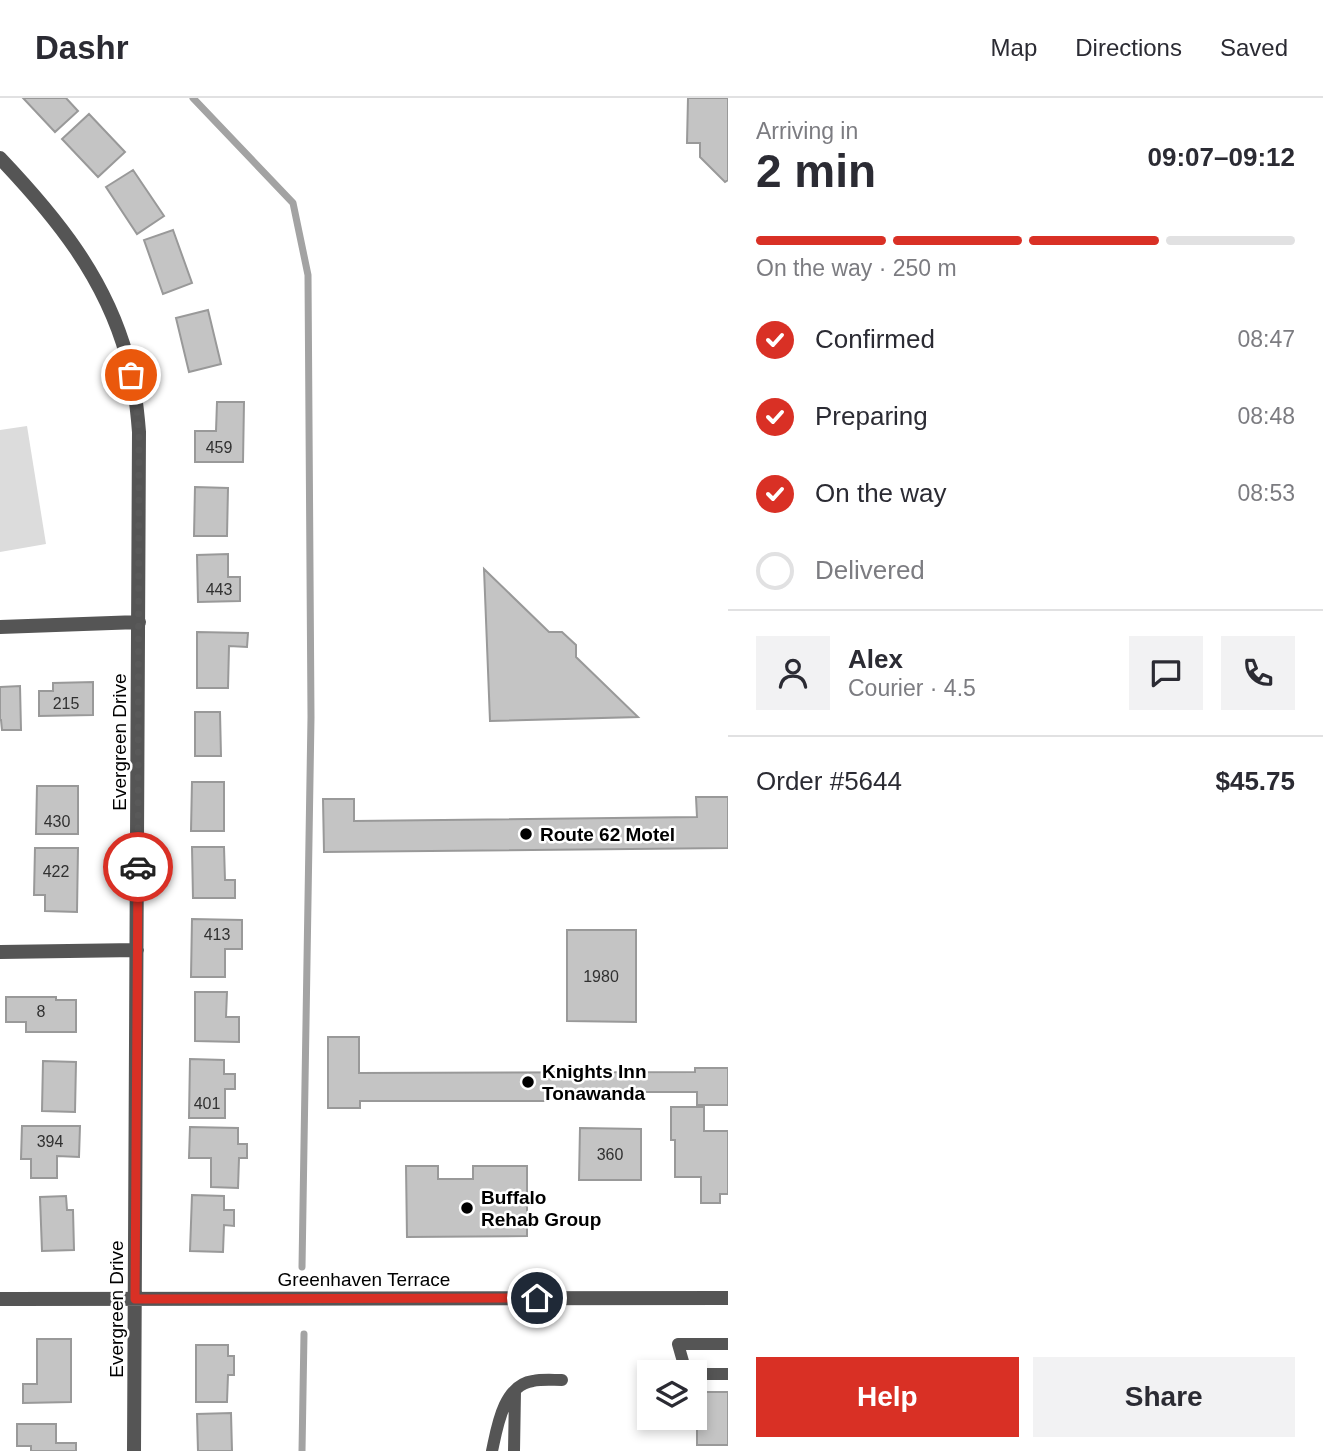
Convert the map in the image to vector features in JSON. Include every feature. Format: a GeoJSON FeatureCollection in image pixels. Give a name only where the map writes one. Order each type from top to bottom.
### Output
{"type":"FeatureCollection","features":[{"type":"Feature","properties":{"kind":"street","name":"Evergreen Drive"},"geometry":{"type":"LineString","coordinates":[[0,158],[42,204],[95,278],[110,309],[127,356],[139,432],[134,1451]]}},
{"type":"Feature","properties":{"kind":"street"},"geometry":{"type":"LineString","coordinates":[[0,627],[139,622]]}},
{"type":"Feature","properties":{"kind":"street"},"geometry":{"type":"LineString","coordinates":[[0,952],[137,950]]}},
{"type":"Feature","properties":{"kind":"street","name":"Greenhaven Terrace"},"geometry":{"type":"LineString","coordinates":[[0,1299],[728,1298]]}},
{"type":"Feature","properties":{"kind":"lane"},"geometry":{"type":"LineString","coordinates":[[683,1360],[678,1343],[728,1343]]}},
{"type":"Feature","properties":{"kind":"lane"},"geometry":{"type":"LineString","coordinates":[[707,1374],[728,1374]]}},
{"type":"Feature","properties":{"kind":"lane"},"geometry":{"type":"LineString","coordinates":[[493,1449],[502,1409],[515,1390],[530,1381],[562,1380]]}},
{"type":"Feature","properties":{"kind":"lane"},"geometry":{"type":"LineString","coordinates":[[514,1451],[515,1390]]}},
{"type":"Feature","properties":{"kind":"lane"},"geometry":{"type":"LineString","coordinates":[[507,1402],[507,1451]]}},
{"type":"Feature","properties":{"kind":"shaded area"},"geometry":{"type":"Polygon","coordinates":[[[27,426],[46,544],[0,552],[0,430],[27,426]]]}},
{"type":"Feature","properties":{"kind":"building"},"geometry":{"type":"Polygon","coordinates":[[[23,98],[66,98],[78,111],[55,132],[23,98]]]}},
{"type":"Feature","properties":{"kind":"building"},"geometry":{"type":"Polygon","coordinates":[[[688,98],[728,98],[728,180],[725,182],[700,157],[700,143],[687,143],[688,98]]]}},
{"type":"Feature","properties":{"kind":"building"},"geometry":{"type":"Polygon","coordinates":[[[89,114],[125,152],[98,177],[62,139],[89,114]]]}},
{"type":"Feature","properties":{"kind":"building"},"geometry":{"type":"Polygon","coordinates":[[[133,170],[164,216],[137,234],[106,187],[133,170]]]}},
{"type":"Feature","properties":{"kind":"building"},"geometry":{"type":"Polygon","coordinates":[[[173,230],[192,283],[163,294],[144,240],[173,230]]]}},
{"type":"Feature","properties":{"kind":"building"},"geometry":{"type":"Polygon","coordinates":[[[208,310],[221,364],[189,372],[176,318],[208,310]]]}},
{"type":"Feature","properties":{"kind":"building"},"geometry":{"type":"Polygon","coordinates":[[[217,402],[244,402],[243,462],[195,462],[195,431],[216,431],[217,402]]]}},
{"type":"Feature","properties":{"kind":"building"},"geometry":{"type":"Polygon","coordinates":[[[195,487],[228,488],[227,536],[194,536],[195,487]]]}},
{"type":"Feature","properties":{"kind":"building"},"geometry":{"type":"Polygon","coordinates":[[[228,554],[228,577],[240,577],[240,601],[198,602],[197,555],[228,554]]]}},
{"type":"Feature","properties":{"kind":"building"},"geometry":{"type":"Polygon","coordinates":[[[484,569],[549,632],[562,632],[576,645],[576,657],[638,717],[490,721],[484,569]]]}},
{"type":"Feature","properties":{"kind":"building"},"geometry":{"type":"Polygon","coordinates":[[[197,632],[248,633],[247,647],[229,646],[228,688],[197,688],[197,632]]]}},
{"type":"Feature","properties":{"kind":"building"},"geometry":{"type":"Polygon","coordinates":[[[93,682],[93,715],[39,716],[39,691],[53,691],[53,683],[93,682]]]}},
{"type":"Feature","properties":{"kind":"building"},"geometry":{"type":"Polygon","coordinates":[[[20,686],[21,730],[2,730],[0,687],[20,686]]]}},
{"type":"Feature","properties":{"kind":"building"},"geometry":{"type":"Polygon","coordinates":[[[195,712],[220,712],[221,756],[195,756],[195,712]]]}},
{"type":"Feature","properties":{"kind":"building"},"geometry":{"type":"Polygon","coordinates":[[[192,782],[224,782],[224,831],[191,831],[192,782]]]}},
{"type":"Feature","properties":{"kind":"building"},"geometry":{"type":"Polygon","coordinates":[[[37,786],[78,786],[78,834],[36,834],[37,786]]]}},
{"type":"Feature","properties":{"kind":"building","name":"Route 62 Motel"},"geometry":{"type":"Polygon","coordinates":[[[696,797],[728,797],[728,848],[324,852],[323,799],[354,799],[354,821],[697,817],[696,797]]]}},
{"type":"Feature","properties":{"kind":"building"},"geometry":{"type":"Polygon","coordinates":[[[192,847],[224,847],[225,880],[235,880],[235,898],[193,898],[192,847]]]}},
{"type":"Feature","properties":{"kind":"building"},"geometry":{"type":"Polygon","coordinates":[[[35,848],[78,848],[77,912],[45,911],[45,895],[34,895],[35,848]]]}},
{"type":"Feature","properties":{"kind":"building"},"geometry":{"type":"Polygon","coordinates":[[[192,919],[242,920],[242,949],[225,949],[225,977],[191,977],[192,919]]]}},
{"type":"Feature","properties":{"kind":"building"},"geometry":{"type":"Polygon","coordinates":[[[567,930],[636,930],[636,1022],[567,1021],[567,930]]]}},
{"type":"Feature","properties":{"kind":"building"},"geometry":{"type":"Polygon","coordinates":[[[195,992],[227,992],[226,1017],[239,1017],[239,1042],[195,1041],[195,992]]]}},
{"type":"Feature","properties":{"kind":"building"},"geometry":{"type":"Polygon","coordinates":[[[6,997],[56,997],[56,1000],[76,1000],[76,1032],[26,1032],[26,1022],[6,1022],[6,997]]]}},
{"type":"Feature","properties":{"kind":"building","name":"Knights Inn Tonawanda"},"geometry":{"type":"Polygon","coordinates":[[[328,1037],[359,1037],[359,1073],[695,1072],[695,1068],[728,1068],[728,1105],[697,1105],[697,1092],[549,1092],[549,1101],[360,1101],[360,1108],[328,1108],[328,1037]]]}},
{"type":"Feature","properties":{"kind":"building"},"geometry":{"type":"Polygon","coordinates":[[[190,1059],[224,1060],[224,1074],[235,1074],[235,1089],[225,1089],[225,1118],[189,1118],[190,1059]]]}},
{"type":"Feature","properties":{"kind":"building"},"geometry":{"type":"Polygon","coordinates":[[[43,1061],[76,1062],[75,1112],[42,1111],[43,1061]]]}},
{"type":"Feature","properties":{"kind":"building"},"geometry":{"type":"Polygon","coordinates":[[[671,1107],[704,1107],[704,1131],[728,1131],[728,1194],[720,1194],[720,1203],[701,1203],[701,1177],[675,1177],[675,1140],[671,1140],[671,1107]]]}},
{"type":"Feature","properties":{"kind":"building"},"geometry":{"type":"Polygon","coordinates":[[[22,1126],[80,1126],[79,1157],[57,1156],[57,1178],[31,1178],[31,1159],[21,1159],[22,1126]]]}},
{"type":"Feature","properties":{"kind":"building"},"geometry":{"type":"Polygon","coordinates":[[[190,1127],[238,1128],[238,1144],[247,1144],[247,1158],[239,1158],[238,1188],[211,1187],[211,1158],[189,1158],[190,1127]]]}},
{"type":"Feature","properties":{"kind":"building"},"geometry":{"type":"Polygon","coordinates":[[[580,1128],[641,1129],[641,1180],[579,1180],[580,1128]]]}},
{"type":"Feature","properties":{"kind":"building","name":"Buffalo Rehab Group"},"geometry":{"type":"Polygon","coordinates":[[[406,1166],[438,1166],[438,1179],[473,1179],[473,1166],[527,1166],[527,1236],[407,1237],[406,1166]]]}},
{"type":"Feature","properties":{"kind":"building"},"geometry":{"type":"Polygon","coordinates":[[[192,1195],[224,1196],[224,1210],[234,1210],[234,1226],[224,1225],[223,1252],[190,1251],[192,1195]]]}},
{"type":"Feature","properties":{"kind":"building"},"geometry":{"type":"Polygon","coordinates":[[[66,1196],[67,1210],[73,1210],[74,1250],[42,1251],[40,1197],[66,1196]]]}},
{"type":"Feature","properties":{"kind":"building"},"geometry":{"type":"Polygon","coordinates":[[[37,1339],[71,1339],[71,1402],[23,1403],[23,1384],[37,1384],[37,1339]]]}},
{"type":"Feature","properties":{"kind":"building"},"geometry":{"type":"Polygon","coordinates":[[[196,1345],[228,1345],[228,1356],[234,1356],[234,1375],[228,1375],[227,1402],[196,1402],[196,1345]]]}},
{"type":"Feature","properties":{"kind":"building"},"geometry":{"type":"Polygon","coordinates":[[[707,1392],[728,1392],[728,1445],[697,1445],[697,1430],[707,1430],[707,1392]]]}},
{"type":"Feature","properties":{"kind":"building"},"geometry":{"type":"Polygon","coordinates":[[[231,1413],[232,1451],[198,1451],[197,1414],[231,1413]]]}},
{"type":"Feature","properties":{"kind":"building"},"geometry":{"type":"Polygon","coordinates":[[[17,1424],[56,1424],[56,1443],[76,1443],[76,1451],[31,1451],[31,1446],[17,1446],[17,1424]]]}},
{"type":"Feature","properties":{"kind":"waterway"},"geometry":{"type":"LineString","coordinates":[[193,98],[293,203],[308,275],[311,717],[302,1267]]}},
{"type":"Feature","properties":{"kind":"waterway"},"geometry":{"type":"LineString","coordinates":[[302,1451],[304,1334]]}},
{"type":"Feature","properties":{"kind":"way so far"},"geometry":{"type":"LineString","coordinates":[[131,375],[139,432],[138,867]]}},
{"type":"Feature","properties":{"kind":"place","name":"Route 62 Motel"},"geometry":{"type":"Point","coordinates":[526,834]}},
{"type":"Feature","properties":{"kind":"place","name":"Knights Inn Tonawanda"},"geometry":{"type":"Point","coordinates":[528,1082]}},
{"type":"Feature","properties":{"kind":"place","name":"Buffalo Rehab Group"},"geometry":{"type":"Point","coordinates":[467,1208]}},
{"type":"Feature","properties":{"kind":"route"},"geometry":{"type":"LineString","coordinates":[[138,867],[135,1299],[537,1298]]}}]}
